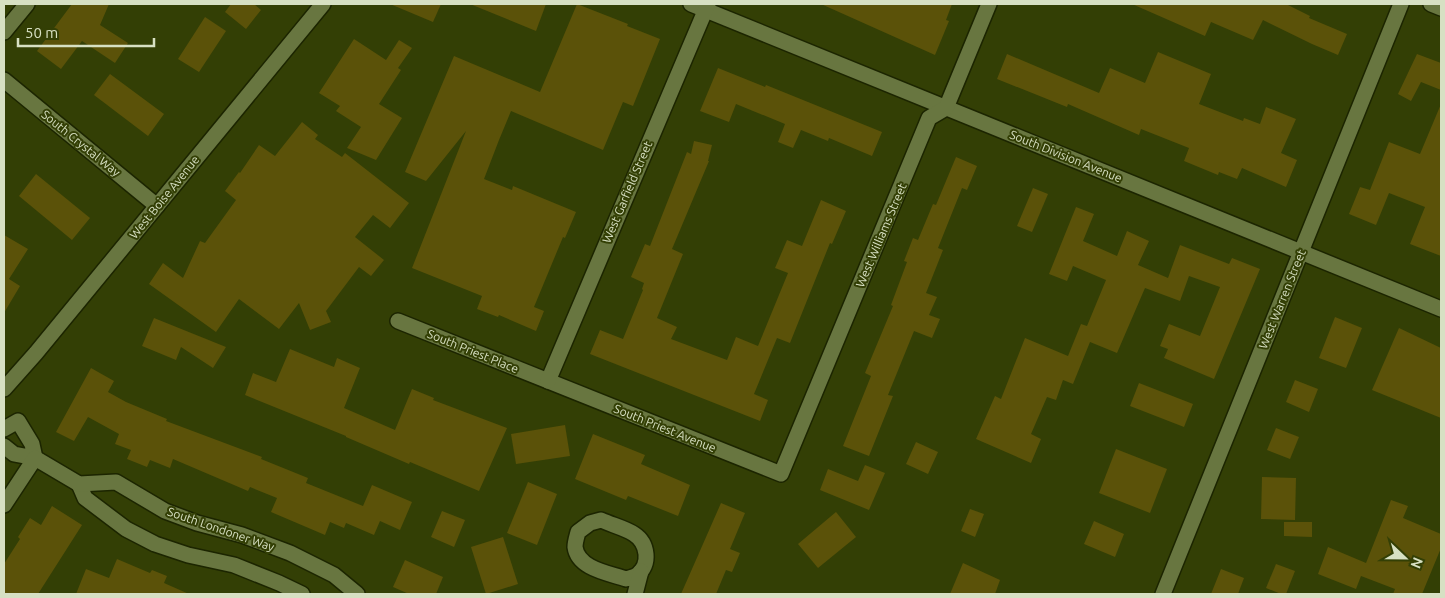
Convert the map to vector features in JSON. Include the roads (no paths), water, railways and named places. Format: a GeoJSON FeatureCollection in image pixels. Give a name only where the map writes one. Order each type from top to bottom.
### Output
{"type":"FeatureCollection","features":[{"type":"Feature","properties":{"kind":"street"},"geometry":{"type":"LineString","coordinates":[[4,32],[27,4]]}},
{"type":"Feature","properties":{"kind":"street","name":"West Boise Avenue"},"geometry":{"type":"LineString","coordinates":[[4,388],[36,353],[323,4]]}},
{"type":"Feature","properties":{"kind":"street","name":"West Williams Street"},"geometry":{"type":"LineString","coordinates":[[781,474],[929,118],[946,108],[989,4]]}},
{"type":"Feature","properties":{"kind":"street","name":"West Warren Street"},"geometry":{"type":"LineString","coordinates":[[1163,594],[1401,4]]}},
{"type":"Feature","properties":{"kind":"street"},"geometry":{"type":"LineString","coordinates":[[1431,4],[1441,8]]}},
{"type":"Feature","properties":{"kind":"street","name":"South Division Avenue"},"geometry":{"type":"LineString","coordinates":[[701,6],[946,108],[1441,309]]}},
{"type":"Feature","properties":{"kind":"street","name":"West Garfield Street"},"geometry":{"type":"LineString","coordinates":[[548,381],[701,6]]}},
{"type":"Feature","properties":{"kind":"street","name":"South Crystal Way"},"geometry":{"type":"LineString","coordinates":[[4,80],[157,206]]}},
{"type":"Feature","properties":{"kind":"street","name":"South Priest Place"},"geometry":{"type":"LineString","coordinates":[[398,321],[548,381]]}},
{"type":"Feature","properties":{"kind":"street","name":"South Priest Avenue"},"geometry":{"type":"LineString","coordinates":[[548,381],[781,474]]}},
{"type":"Feature","properties":{"kind":"street"},"geometry":{"type":"LineString","coordinates":[[4,429],[18,421],[32,444],[35,458],[4,506]]}},
{"type":"Feature","properties":{"kind":"street"},"geometry":{"type":"LineString","coordinates":[[4,446],[14,454],[35,458],[79,484],[85,498],[126,529],[155,544],[188,555],[234,565],[302,594]]}},
{"type":"Feature","properties":{"kind":"street","name":"South Londoner Way"},"geometry":{"type":"LineString","coordinates":[[79,484],[116,482],[165,511],[197,523],[242,534],[290,553],[334,575],[357,594]]}},
{"type":"Feature","properties":{"kind":"street"},"geometry":{"type":"LineString","coordinates":[[635,594],[646,556],[644,546],[636,535],[602,520],[590,523],[578,532],[575,546],[579,558],[586,564],[626,579],[641,571]]}}]}
